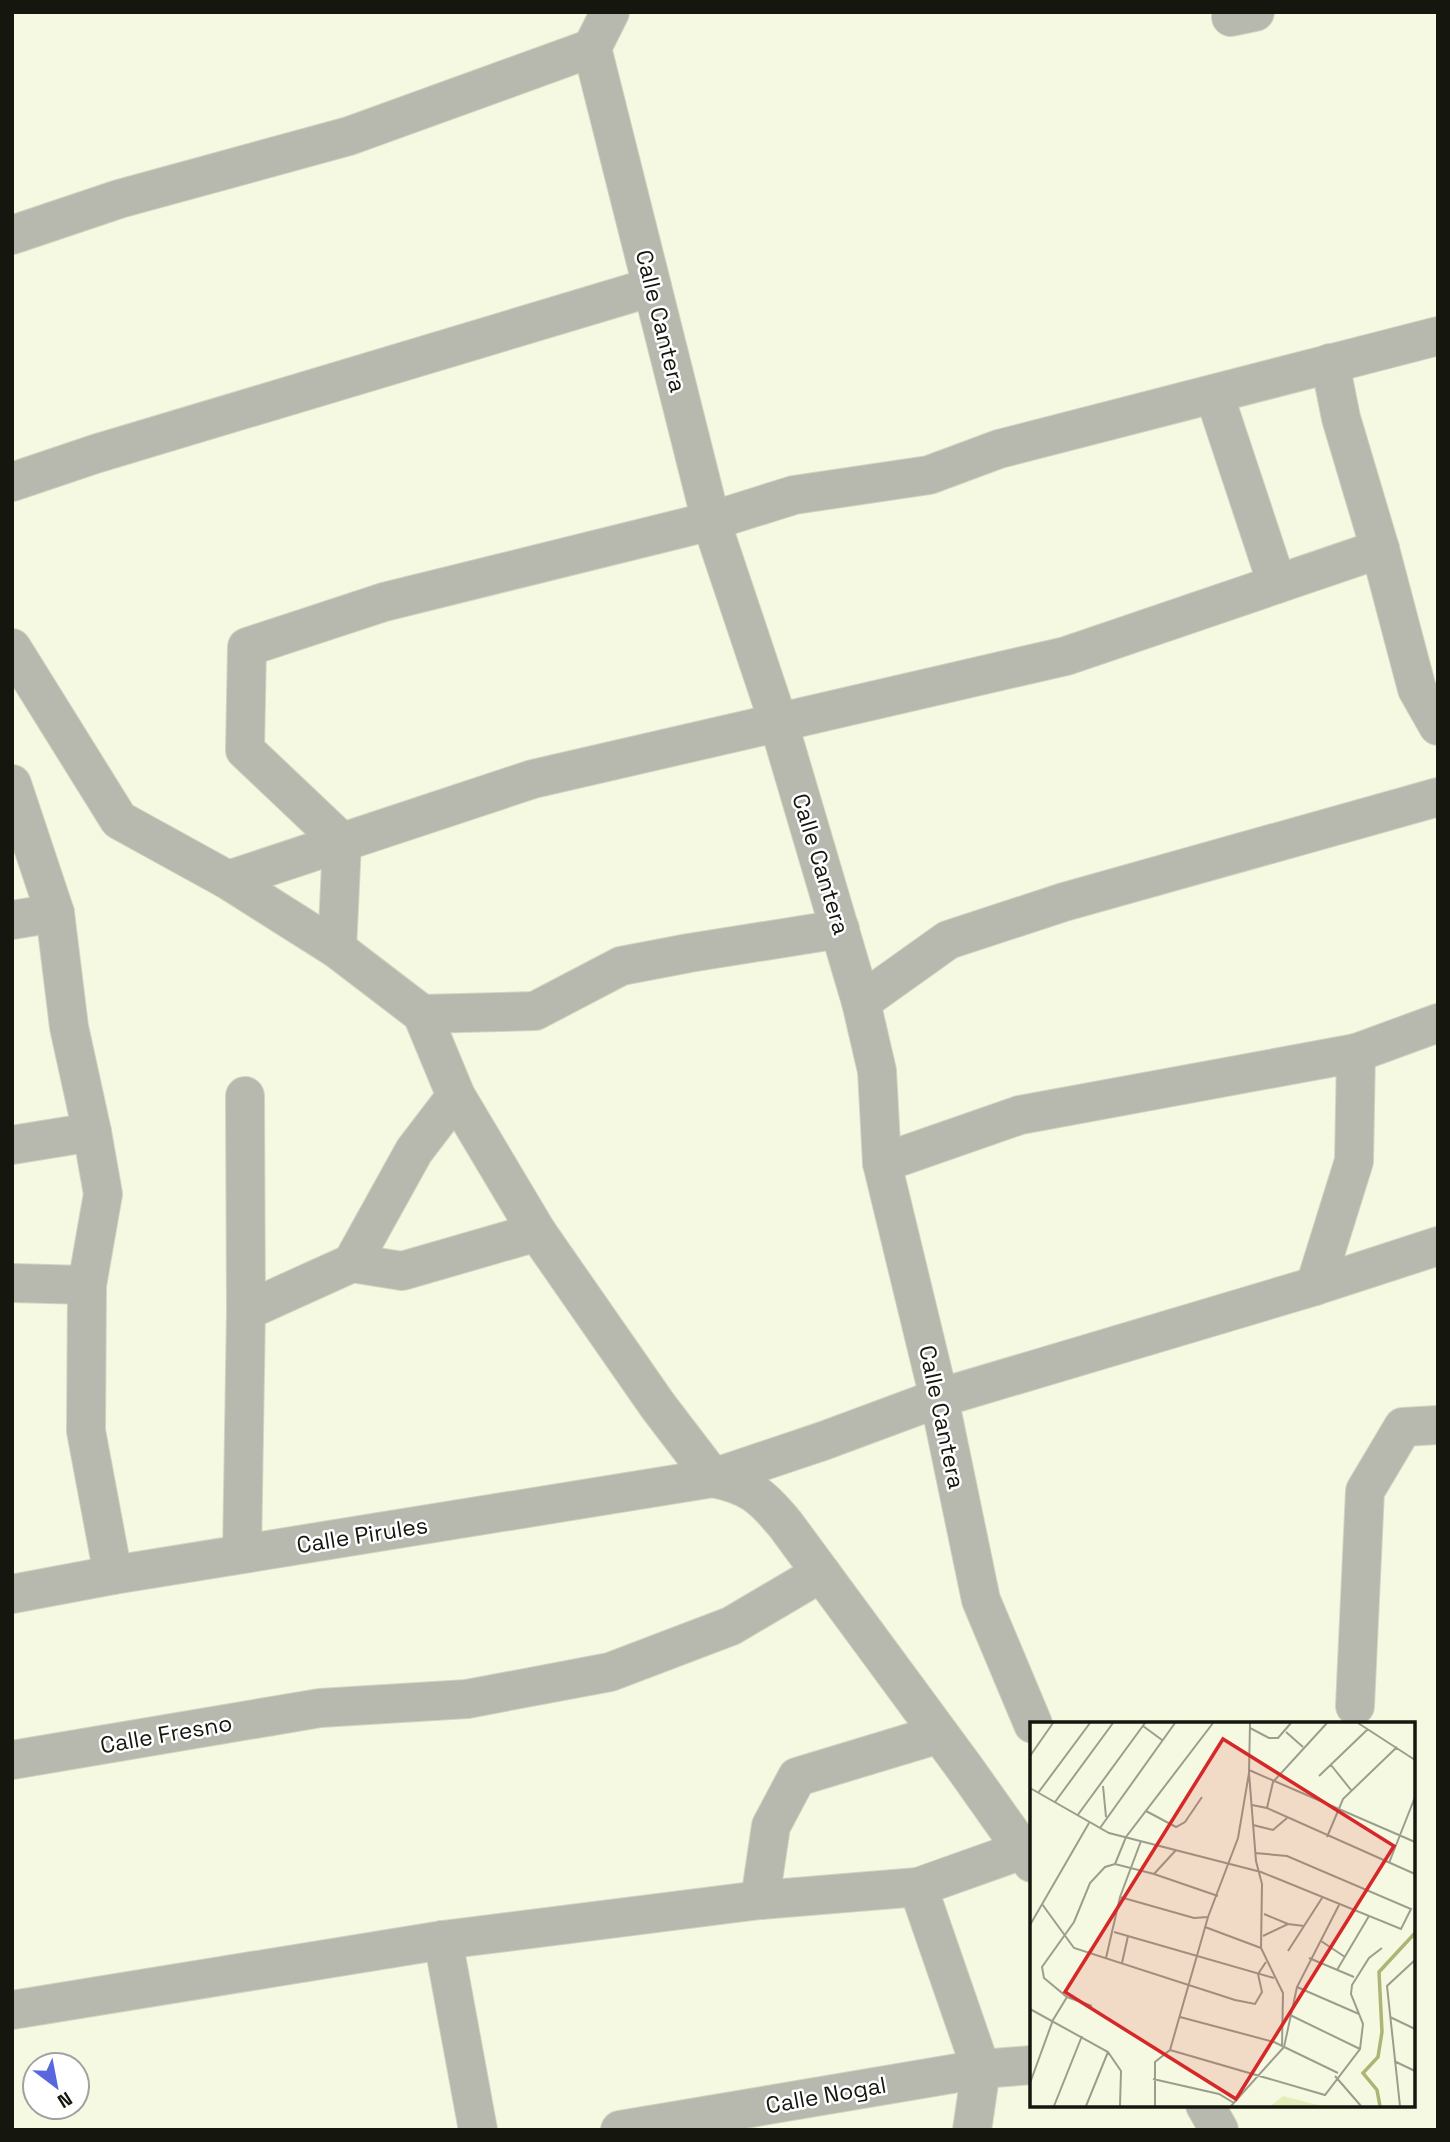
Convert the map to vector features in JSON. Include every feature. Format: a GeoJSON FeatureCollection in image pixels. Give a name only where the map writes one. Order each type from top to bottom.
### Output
{"type":"FeatureCollection","features":[{"type":"Feature","properties":{"kind":"street"},"geometry":{"type":"LineString","coordinates":[[12,235],[119,199],[349,136],[592,48],[610,12]]}},
{"type":"Feature","properties":{"kind":"street","name":"Calle Cantera"},"geometry":{"type":"LineString","coordinates":[[592,48],[711,520],[778,721],[862,1002],[877,1071],[882,1163],[939,1398],[981,1600],[1032,1722]]}},
{"type":"Feature","properties":{"kind":"street"},"geometry":{"type":"LineString","coordinates":[[12,482],[121,446],[652,287]]}},
{"type":"Feature","properties":{"kind":"street"},"geometry":{"type":"LineString","coordinates":[[337,948],[342,842],[245,750],[247,647],[384,602],[711,520],[794,495],[929,475],[999,449],[1438,336]]}},
{"type":"Feature","properties":{"kind":"street"},"geometry":{"type":"LineString","coordinates":[[1330,363],[1341,418],[1380,549],[1417,689],[1438,726]]}},
{"type":"Feature","properties":{"kind":"street"},"geometry":{"type":"LineString","coordinates":[[1213,394],[1277,584]]}},
{"type":"Feature","properties":{"kind":"street"},"geometry":{"type":"LineString","coordinates":[[228,880],[533,779],[1066,656],[1380,549]]}},
{"type":"Feature","properties":{"kind":"street"},"geometry":{"type":"LineString","coordinates":[[12,648],[119,820],[228,880],[337,948],[422,1014],[456,1096],[537,1232],[658,1406],[713,1478],[733,1482],[763,1498],[821,1573],[1027,1856],[918,1887],[760,1900],[443,1940],[12,2010]]}},
{"type":"Feature","properties":{"kind":"street"},"geometry":{"type":"LineString","coordinates":[[12,784],[55,913],[69,1027],[103,1194],[87,1285],[86,1432],[113,1575]]}},
{"type":"Feature","properties":{"kind":"street"},"geometry":{"type":"LineString","coordinates":[[862,1002],[948,940],[1064,902],[1438,797]]}},
{"type":"Feature","properties":{"kind":"street"},"geometry":{"type":"LineString","coordinates":[[12,920],[55,913]]}},
{"type":"Feature","properties":{"kind":"street"},"geometry":{"type":"LineString","coordinates":[[422,1014],[535,1011],[621,965],[840,929]]}},
{"type":"Feature","properties":{"kind":"street"},"geometry":{"type":"LineString","coordinates":[[882,1163],[1020,1115],[1356,1053],[1438,1023]]}},
{"type":"Feature","properties":{"kind":"street"},"geometry":{"type":"LineString","coordinates":[[1315,1286],[1354,1161],[1356,1053]]}},
{"type":"Feature","properties":{"kind":"street"},"geometry":{"type":"LineString","coordinates":[[242,1554],[246,1311],[245,1096]]}},
{"type":"Feature","properties":{"kind":"street"},"geometry":{"type":"LineString","coordinates":[[352,1263],[414,1151],[456,1096]]}},
{"type":"Feature","properties":{"kind":"street"},"geometry":{"type":"LineString","coordinates":[[12,1145],[92,1132]]}},
{"type":"Feature","properties":{"kind":"street"},"geometry":{"type":"LineString","coordinates":[[246,1311],[352,1263],[402,1271],[537,1232]]}},
{"type":"Feature","properties":{"kind":"street","name":"Calle Pirules"},"geometry":{"type":"LineString","coordinates":[[12,1594],[113,1575],[713,1478],[939,1398],[1438,1247]]}},
{"type":"Feature","properties":{"kind":"street"},"geometry":{"type":"LineString","coordinates":[[12,1283],[87,1285]]}},
{"type":"Feature","properties":{"kind":"street"},"geometry":{"type":"LineString","coordinates":[[1354,1706],[1365,1491],[1403,1427],[1438,1425]]}},
{"type":"Feature","properties":{"kind":"street","name":"Calle Fresno"},"geometry":{"type":"LineString","coordinates":[[12,1760],[320,1708],[467,1699],[610,1672],[731,1626],[821,1573]]}},
{"type":"Feature","properties":{"kind":"street"},"geometry":{"type":"LineString","coordinates":[[760,1900],[771,1826],[797,1777],[939,1734]]}},
{"type":"Feature","properties":{"kind":"street"},"geometry":{"type":"LineString","coordinates":[[918,1887],[981,2069],[972,2130]]}},
{"type":"Feature","properties":{"kind":"street"},"geometry":{"type":"LineString","coordinates":[[443,1940],[478,2130]]}},
{"type":"Feature","properties":{"kind":"street","name":"Calle Nogal"},"geometry":{"type":"LineString","coordinates":[[620,2130],[981,2069],[1030,2065]]}},
{"type":"Feature","properties":{"kind":"street"},"geometry":{"type":"LineString","coordinates":[[1206,2107],[1219,2130]]}}]}
